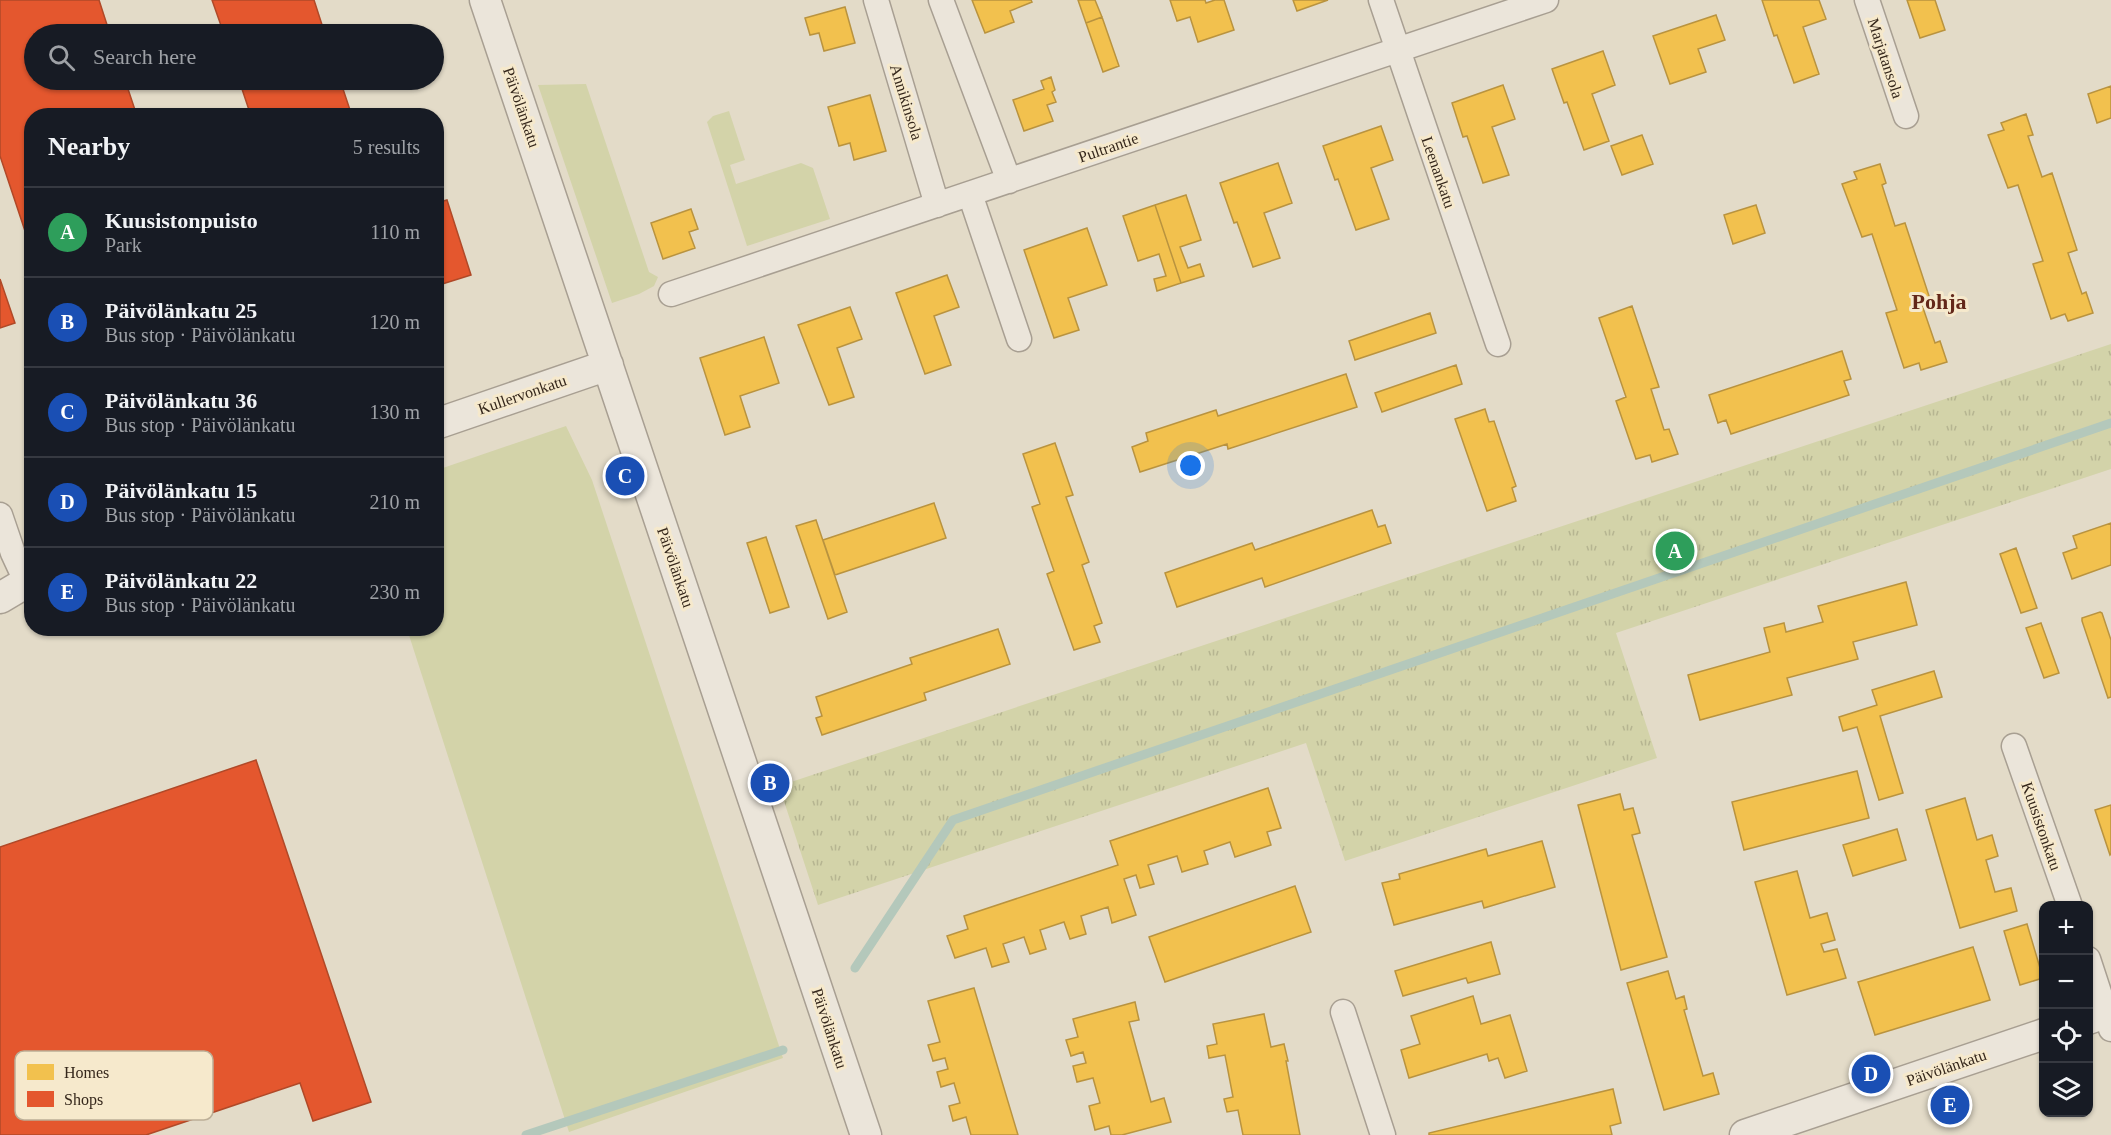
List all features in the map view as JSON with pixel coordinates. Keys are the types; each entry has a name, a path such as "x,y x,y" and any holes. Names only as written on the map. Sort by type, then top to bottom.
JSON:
{"street":[{"name":"Päivölänkatu","path":"485,0 866,1135"},
{"name":"Annikinsola","path":"876,0 937,205"},
{"path":"941,0 1009,181"},
{"name":"Leenankatu","path":"1381,0 1498,344"},
{"name":"Pultrantie","path":"671,294 1546,0"},
{"name":"Marjatansola","path":"1867,0 1905,116"},
{"path":"970,194 1019,339"},
{"name":"Kullervonkatu","path":"444,421 608,365"},
{"path":"0,515 13,554 24,572"},
{"path":"0,598 24,583"},
{"name":"Kuusistonkatu","path":"2014,746 2068,901"},
{"path":"2093,977 2104,1018"},
{"path":"1343,1012 1383,1135"},
{"name":"Päivölänkatu","path":"1758,1133 2039,1035"}],"green space":[{"path":"586,84 649,272 658,277 654,286 612,303 538,85"},
{"path":"729,111 745,160 730,165 736,184 801,163 813,168 830,219 747,246 707,122 713,116"},
{"path":"2111,344 2111,469 1616,633 1657,758 1345,861 1306,743 818,905 779,786"},
{"path":"566,426 592,480 783,1058 569,1132 409,636 444,636 444,468"}],"building: Homes":[{"path":"972,0 1031,0 1032,2 1010,11 1014,22 985,33"},
{"path":"1078,0 1095,0 1102,17 1086,23"},
{"path":"1170,0 1205,0 1206,3 1224,0 1234,30 1198,42 1190,17 1177,21"},
{"path":"1293,0 1328,0 1297,11"},
{"path":"1762,0 1819,0 1826,19 1803,27 1819,74 1794,83"},
{"path":"1907,0 1935,0 1945,30 1920,38"},
{"path":"845,7 855,43 824,51 819,33 810,35 805,18"},
{"path":"1716,15 1725,40 1698,49 1706,72 1670,84 1653,36"},
{"path":"1102,17 1119,66 1103,72 1086,23"},
{"path":"1603,51 1615,85 1592,94 1609,141 1584,150 1567,102 1564,103 1552,69"},
{"path":"1051,77 1055,90 1052,92 1056,102 1047,105 1053,121 1024,131 1013,100 1044,89 1041,81"},
{"path":"1503,85 1515,119 1492,127 1509,175 1483,183 1467,136 1463,137 1452,103"},
{"path":"2111,86 2111,118 2097,123 2088,94"},
{"path":"870,95 886,151 854,160 850,143 839,146 828,107"},
{"path":"2026,114 2033,135 2028,136 2042,177 2052,173 2077,250 2068,253 2082,294 2086,292 2093,313 2068,321 2065,314 2051,319 2033,264 2043,261 2018,185 2008,188 1988,135 2004,130 2001,123"},
{"path":"1381,126 1393,160 1371,168 1389,219 1356,230 1338,179 1335,180 1323,146"},
{"path":"1642,135 1653,164 1622,175 1611,146"},
{"path":"1278,163 1292,203 1264,213 1280,258 1253,267 1220,183"},
{"path":"1880,164 1886,183 1882,185 1895,226 1905,223 1930,299 1921,302 1935,343 1940,341 1947,362 1921,370 1919,363 1904,368 1886,313 1897,310 1872,234 1862,237 1842,184 1857,179 1854,172"},
{"path":"1186,195 1201,240 1180,247 1188,268 1200,264 1204,276 1181,283 1155,205"},
{"path":"1155,205 1181,283 1157,291 1154,279 1166,276 1159,254 1138,261 1123,216"},
{"path":"1756,205 1765,233 1733,244 1724,215"},
{"path":"691,209 698,229 689,232 695,248 663,259 651,223"},
{"path":"1087,228 1107,285 1068,298 1079,330 1054,338 1024,250"},
{"path":"947,275 959,307 934,316 951,365 925,374 896,293"},
{"path":"1632,306 1659,387 1651,389 1664,430 1669,429 1678,454 1652,462 1650,455 1636,459 1616,401 1626,397 1599,318"},
{"path":"850,307 862,339 837,348 854,397 829,405 798,325"},
{"path":"1430,313 1436,333 1355,360 1349,341"},
{"path":"764,337 779,383 740,396 750,427 725,435 700,358"},
{"path":"1842,351 1851,379 1844,381 1849,395 1731,434 1726,420 1718,423 1709,395"},
{"path":"1456,365 1462,384 1382,412 1375,393"},
{"path":"1346,374 1357,407 1228,449 1227,444 1140,472 1132,447 1148,441 1146,433 1216,410 1218,416"},
{"path":"1485,409 1489,422 1494,421 1516,486 1512,488 1516,501 1487,511 1455,419"},
{"path":"1055,443 1073,495 1066,497 1089,562 1082,565 1102,623 1094,626 1100,642 1074,650 1047,574 1054,571 1032,507 1040,504 1023,454"},
{"path":"934,503 946,538 835,575 823,540"},
{"path":"1372,510 1378,527 1385,525 1391,543 1265,587 1262,578 1177,607 1165,573 1252,543 1255,550"},
{"path":"816,520 847,612 828,619 796,526"},
{"path":"2111,523 2111,565 2072,579 2063,553 2077,548 2073,536"},
{"path":"766,537 789,607 770,613 747,543"},
{"path":"2016,548 2037,608 2021,613 2000,554"},
{"path":"1906,582 1917,625 1853,642 1858,659 1787,678 1792,695 1700,720 1688,675 1770,652 1764,628 1784,623 1786,632 1823,622 1818,606"},
{"path":"2100,612 2111,640 2111,697 2108,698 2082,621 2082,618"},
{"path":"2041,623 2059,673 2044,678 2026,628"},
{"path":"998,629 1010,664 924,693 926,700 822,735 816,718 822,716 816,697 912,664 910,658"},
{"path":"1934,671 1942,697 1880,716 1903,793 1879,800 1857,727 1843,731 1839,717 1877,705 1872,690"},
{"path":"1857,771 1869,818 1744,850 1732,802"},
{"path":"1268,788 1281,828 1267,832 1271,845 1235,857 1230,842 1204,851 1208,864 1182,872 1177,856 1148,865 1154,884 1140,888 1136,875 1124,879 1136,915 1112,923 1108,907 1081,916 1086,934 1070,939 1064,922 1040,930 1046,949 1030,954 1024,937 1003,944 1009,962 992,967 986,948 955,958 947,936 968,929 964,916 1118,865 1110,841"},
{"path":"1620,794 1624,810 1633,808 1640,833 1632,835 1667,957 1621,970 1578,805"},
{"path":"1965,798 1977,840 1992,835 1998,856 1986,860 1995,892 2011,888 2017,911 1960,928 1926,810"},
{"path":"2111,805 2111,854 2110,855 2095,810"},
{"path":"1897,829 1906,860 1853,876 1843,845"},
{"path":"1542,841 1555,887 1484,908 1482,901 1394,925 1382,883 1400,879 1399,874 1486,849 1488,856"},
{"path":"1797,871 1810,918 1827,913 1835,940 1821,944 1824,952 1837,949 1846,978 1787,995 1755,882"},
{"path":"1295,886 1311,932 1165,982 1149,937"},
{"path":"2027,924 2039,964 2039,979 2020,985 2004,931"},
{"path":"1491,942 1500,974 1468,983 1466,978 1403,996 1395,971"},
{"path":"1973,947 1990,1000 1875,1035 1858,982"},
{"path":"1668,971 1676,999 1684,996 1687,1009 1684,1010 1703,1076 1713,1073 1719,1094 1664,1110 1627,983"},
{"path":"974,988 1018,1135 971,1135 966,1117 953,1121 949,1106 960,1103 954,1083 941,1087 937,1072 948,1069 945,1058 933,1061 928,1045 940,1042 928,1001"},
{"path":"1473,996 1481,1024 1510,1015 1527,1071 1505,1078 1498,1058 1489,1061 1487,1054 1409,1078 1401,1050 1420,1044 1411,1016"},
{"path":"1135,1002 1139,1020 1129,1022 1151,1102 1164,1098 1171,1122 1122,1135 1111,1135 1109,1126 1095,1130 1089,1106 1100,1103 1093,1078 1077,1082 1073,1066 1086,1063 1083,1052 1071,1056 1066,1040 1078,1037 1073,1019"},
{"path":"1264,1014 1271,1047 1284,1044 1300,1135 1243,1135 1238,1110 1227,1112 1224,1099 1233,1097 1225,1055 1209,1058 1207,1046 1217,1044 1213,1024"},
{"path":"1613,1089 1621,1123 1610,1126 1612,1135 1429,1135 1429,1133"}],"building: Shops":[{"path":"0,0 99,0 107,24 24,24 24,90 128,90 134,108 24,108 24,228 0,156"},
{"path":"212,0 314,0 322,24 220,24"},
{"path":"242,90 343,90 349,108 248,108"},
{"path":"447,200 471,275 444,283 444,201"},
{"path":"0,279 15,323 0,328"},
{"path":"256,760 371,1102 313,1121 300,1083 213,1112 213,1051 15,1051 15,1120 190,1120 146,1135 0,1135 0,847"}],"waterway":[{"path":"855,968 953,820 2111,423"},
{"path":"526,1135 783,1050"}],"place":[{"name":"Päivölänkatu 36","path":"625,476"},
{"name":"Kuusistonpuisto","path":"1675,551"},
{"name":"Päivölänkatu 25","path":"770,783"},
{"name":"Päivölänkatu 15","path":"1871,1074"},
{"name":"Päivölänkatu 22","path":"1950,1105"}],"district":[{"name":"Pohja","path":"1939,301"}]}
